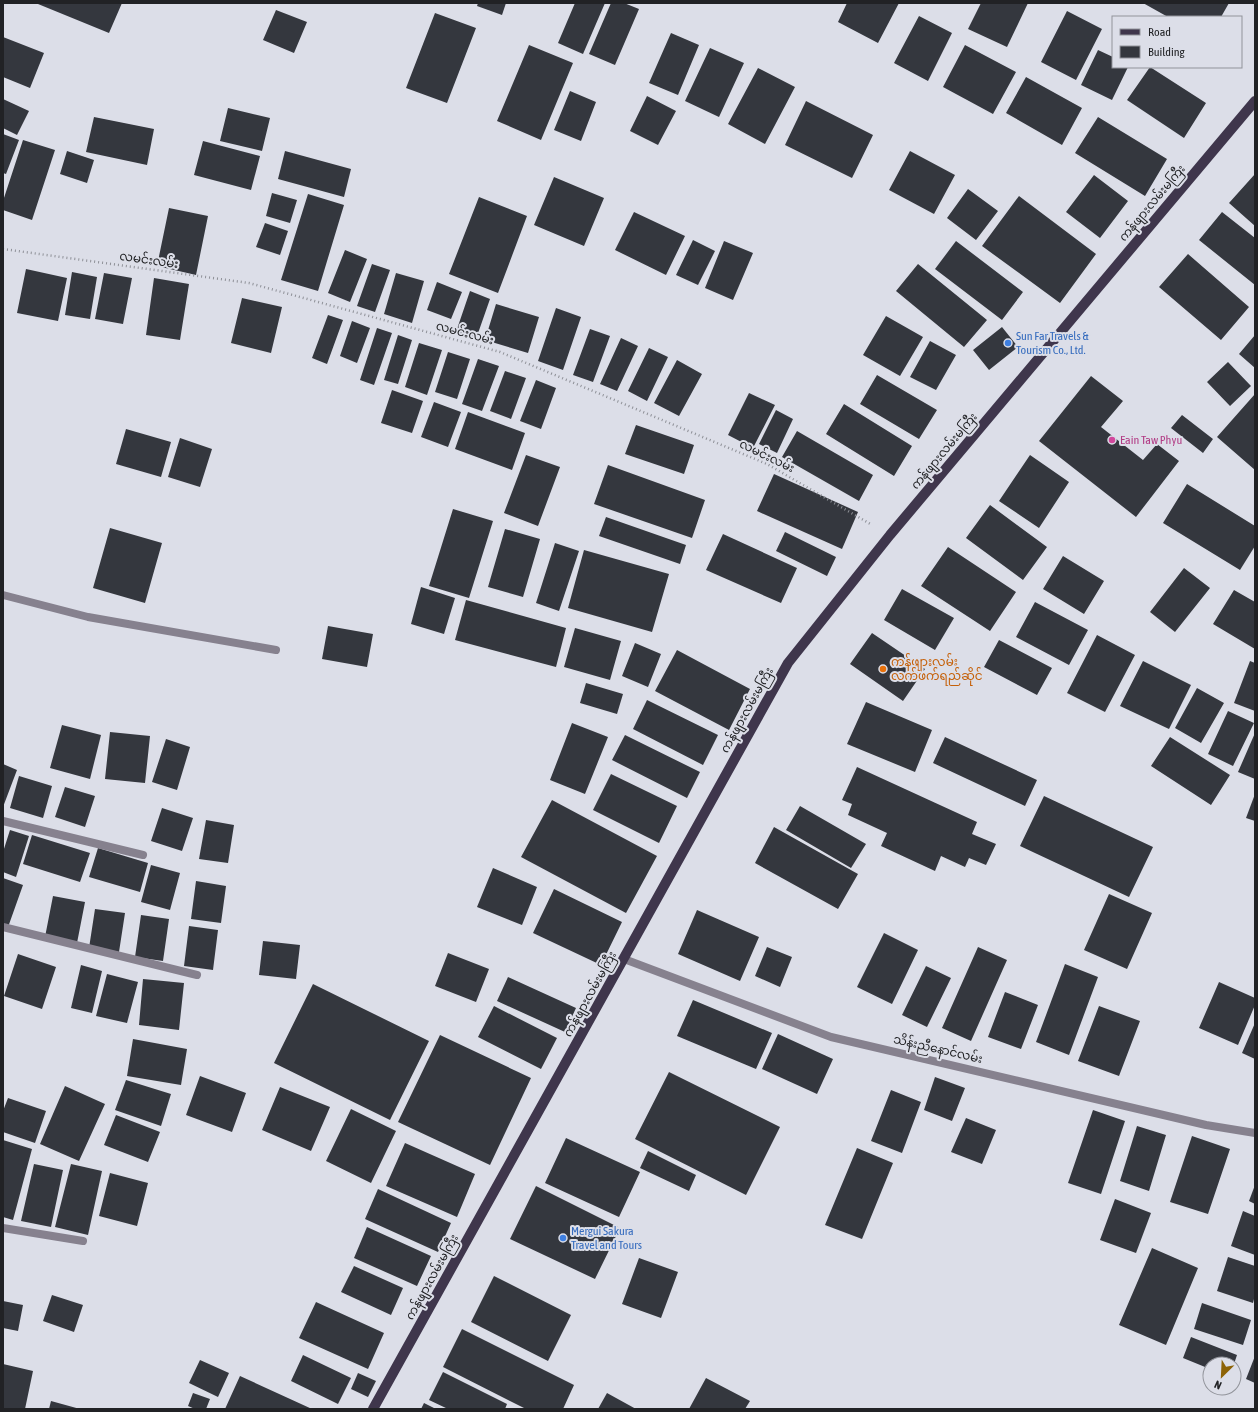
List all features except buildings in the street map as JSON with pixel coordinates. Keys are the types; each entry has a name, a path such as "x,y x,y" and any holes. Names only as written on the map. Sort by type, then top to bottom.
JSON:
{"main road":[{"name":"ကန်ဖျားလမ်းမကြီး","path":"373,1409 788,663 890,535 1255,101"}],"street":[{"path":"3,595 88,617 276,650"},
{"path":"3,821 143,854"},
{"path":"3,927 197,975"},
{"name":"သိန်းညီနောင်လမ်း","path":"624,959 831,1037 1206,1125 1255,1134"},
{"path":"3,1228 83,1241"}],"path":[{"name":"လမင်းလမ်း","path":"3,249 249,283 500,352 767,464 890,535"}],"place":[{"name":"Sun Far Travels & Tourism Co., Ltd.","path":"1008,343"},
{"name":"Eain Taw Phyu","path":"1112,440"},
{"name":"ကန်ဖျားလမ်း လက်ဖက်ရည်ဆိုင်","path":"883,669"},
{"name":"Mergui Sakura Travel and Tours","path":"563,1238"}]}
